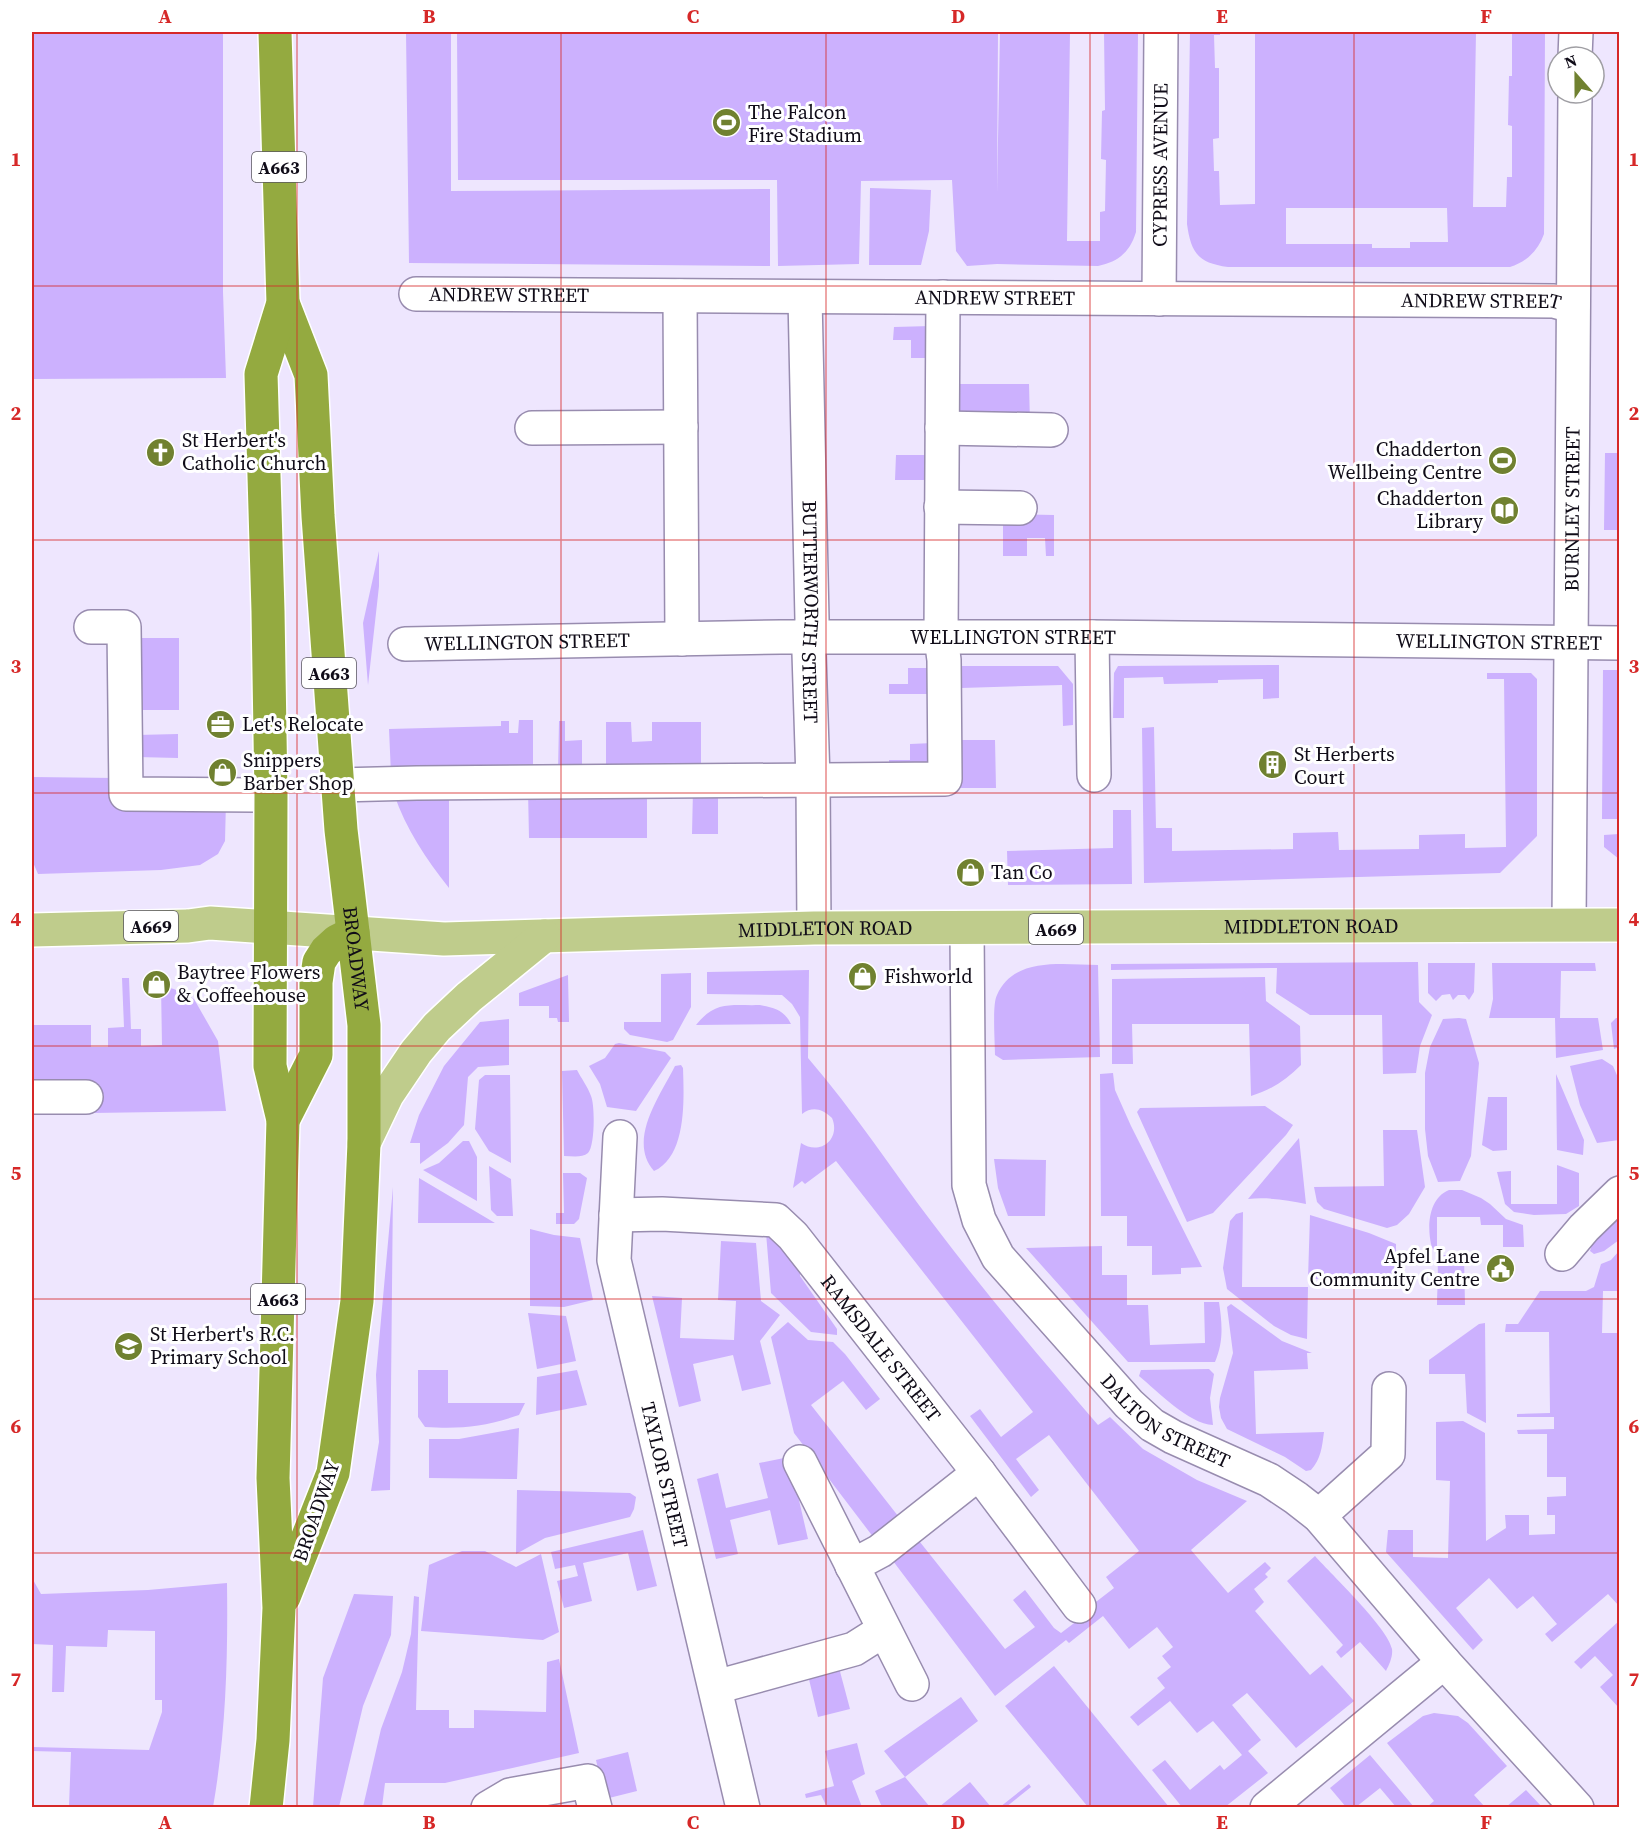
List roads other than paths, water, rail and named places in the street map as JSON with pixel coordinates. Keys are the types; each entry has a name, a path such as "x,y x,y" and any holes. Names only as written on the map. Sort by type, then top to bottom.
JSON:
{"highway":[{"name":"BROADWAY","path":"275,32 284,303 311,375 318,516 342,845 364,1025 364,1143 357,1301 333,1473 279,1608"},
{"name":"BROADWAY","path":"266,1808 273,1740 279,1608 273,1478 283,1120 270,1066 271,795 261,374 284,303"},
{"path":"283,1120 316,1055 316,981 319,962 326,951 337,941 353,933"}],"main road":[{"name":"MIDDLETON ROAD","path":"32,930 188,926 210,923 444,939 813,928 1620,925"},
{"path":"364,1143 387,1095 416,1052 437,1027 469,997 544,936"}],"street":[{"name":"CYPRESS AVENUE","path":"1159,299 1161,32"},
{"name":"BURNLEY STREET","path":"1569,925 1575,105"},
{"name":"ANDREW STREET","path":"416,294 1554,301 1573,306"},
{"path":"680,296 682,639"},
{"name":"BUTTERWORTH STREET","path":"805,297 812,637 809,653 813,780 813,928"},
{"path":"338,785 945,779 944,660 941,637 942,297"},
{"path":"532,428 681,427"},
{"path":"942,428 1051,430"},
{"path":"942,507 1020,508"},
{"path":"91,627 124,627 126,794 271,795"},
{"name":"WELLINGTON STREET","path":"405,644 812,637 1620,643"},
{"path":"1092,638 1094,775"},
{"name":"DALTON STREET","path":"967,928 969,1185 979,1220 998,1257 1129,1404 1152,1425 1173,1437 1269,1480 1319,1516 1444,1662 1576,1808"},
{"path":"32,1097 87,1096"},
{"name":"TAYLOR STREET","path":"620,1137 614,1260 618,1282 743,1808"},
{"path":"1562,1254 1584,1228 1620,1193"},
{"name":"RAMSDALE STREET","path":"616,1215 662,1214 776,1220 794,1236 979,1473 1079,1606"},
{"path":"1319,1516 1388,1454 1389,1389"},
{"path":"800,1462 912,1684"},
{"path":"852,1566 880,1551 979,1473"},
{"path":"716,1687 854,1649 884,1630"},
{"path":"1267,1808 1444,1662"},
{"path":"488,1808 510,1796 592,1794"}],"place":[{"name":"The Falcon Fire Stadium","path":"727,123"},
{"name":"St Herbert's Catholic Church","path":"161,452"},
{"name":"Chadderton Wellbeing Centre","path":"1503,461"},
{"name":"Chadderton Library","path":"1504,510"},
{"name":"Let's Relocate","path":"221,724"},
{"name":"St Herberts Court","path":"1273,765"},
{"name":"Snippers Barber Shop","path":"222,772"},
{"name":"Tan Co","path":"970,872"},
{"name":"Fishworld","path":"863,976"},
{"name":"Baytree Flowers & Coffeehouse","path":"156,984"},
{"name":"Apfel Lane Community Centre","path":"1501,1268"},
{"name":"St Herbert's R.C. Primary School","path":"129,1346"}]}
